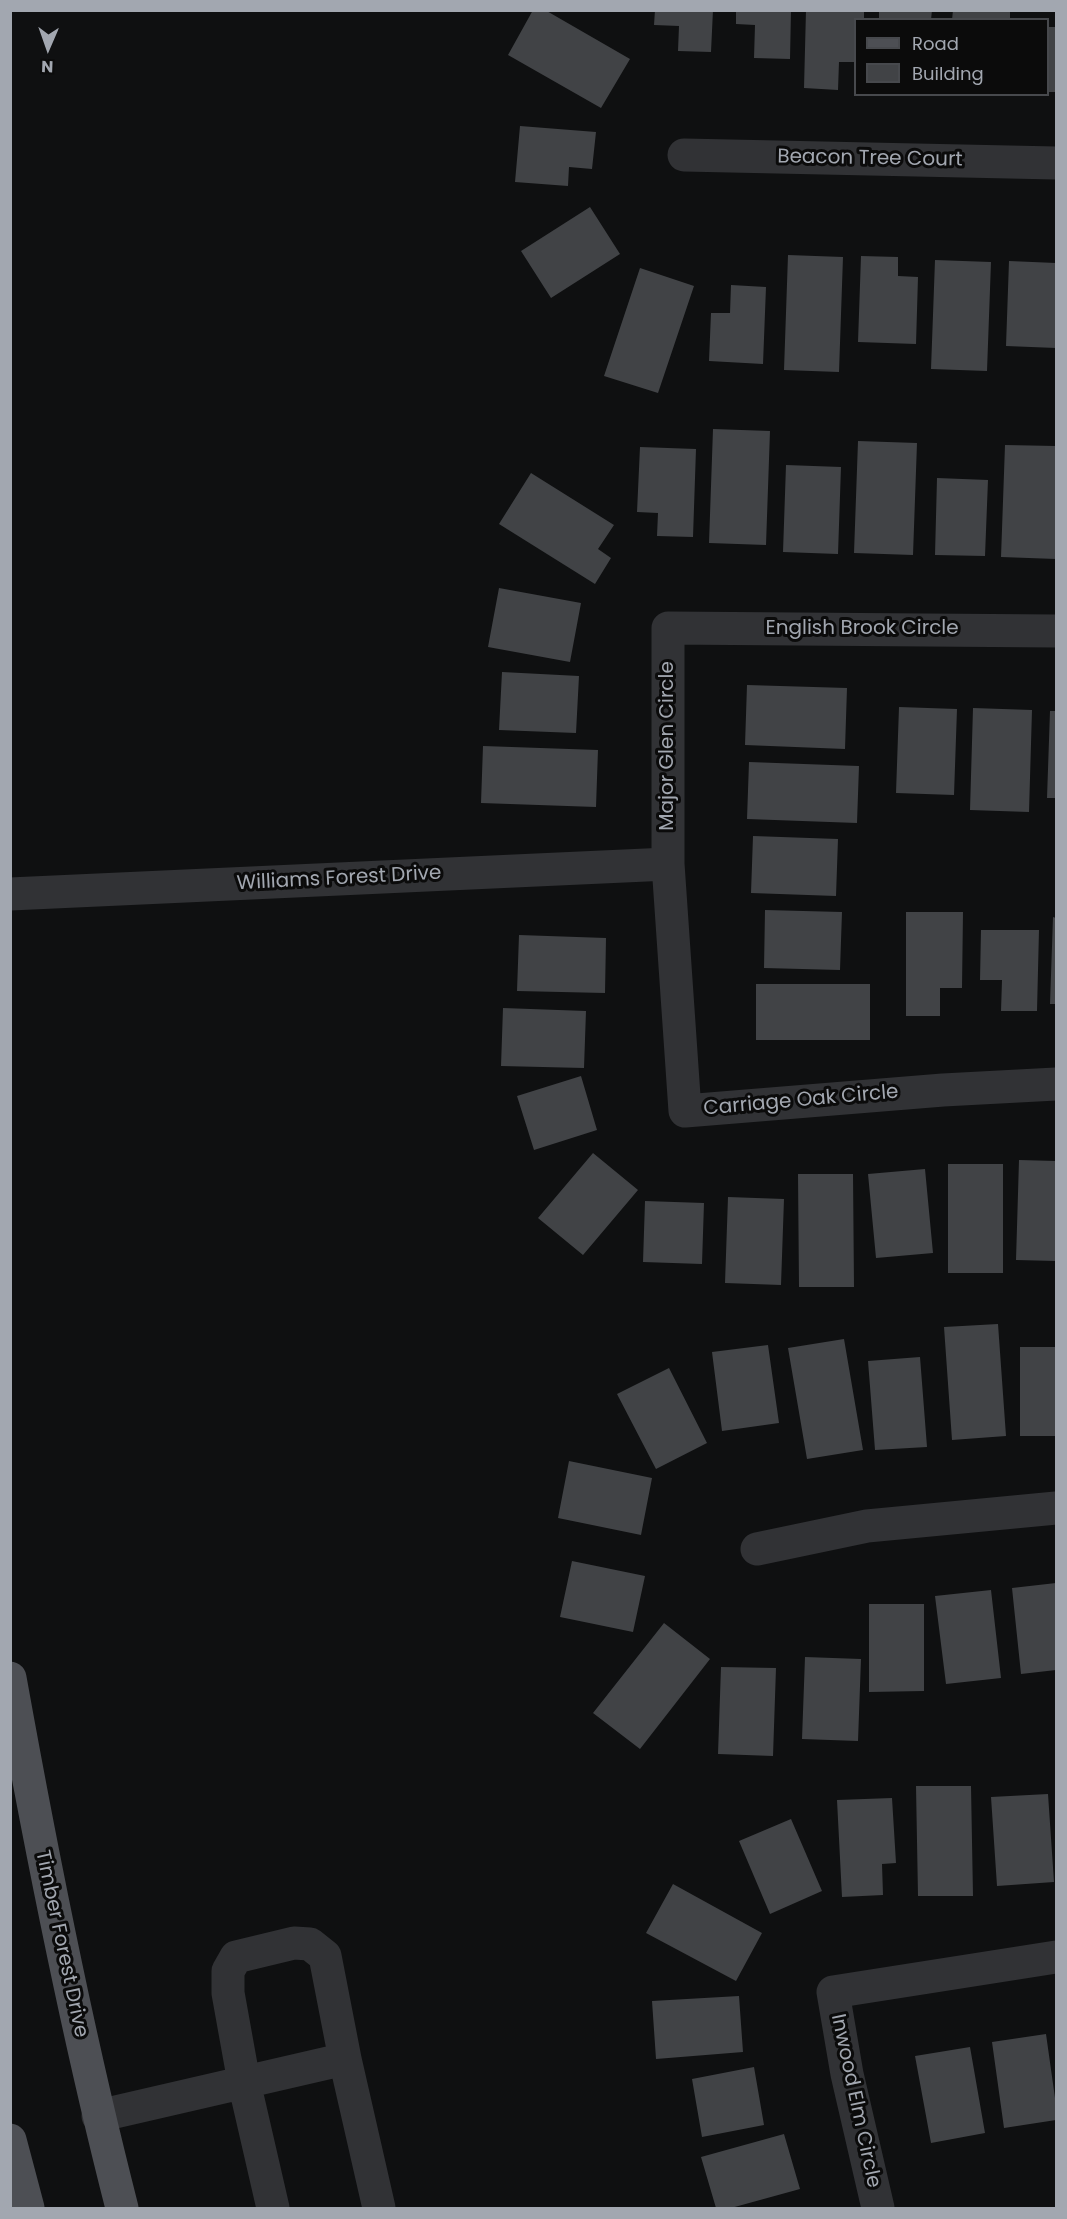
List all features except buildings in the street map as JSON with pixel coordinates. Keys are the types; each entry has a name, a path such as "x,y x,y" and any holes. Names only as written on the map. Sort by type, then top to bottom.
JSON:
{"main road":[{"name":"Timber Forest Drive","path":"10,1678 45,1870 98,2116 122,2208"},
{"path":"10,2140 28,2208"}],"street":[{"name":"Beacon Tree Court","path":"684,155 1056,163"},
{"name":"English Brook Circle","path":"668,628 1056,631"},
{"name":"Major Glen Circle","path":"668,628 668,864"},
{"name":"Williams Forest Drive","path":"10,894 668,864"},
{"name":"Carriage Oak Circle","path":"668,864 685,1111 943,1090 1056,1084"},
{"path":"757,1549 867,1526 1056,1508"},
{"path":"273,2208 244,2082 228,1993 228,1971 236,1957 294,1943 310,1944 325,1956 345,2059 379,2208"},
{"name":"Inwood Elm Circle","path":"878,2208 847,2074 833,1992 1056,1957"},
{"path":"98,2116 345,2059"}]}
